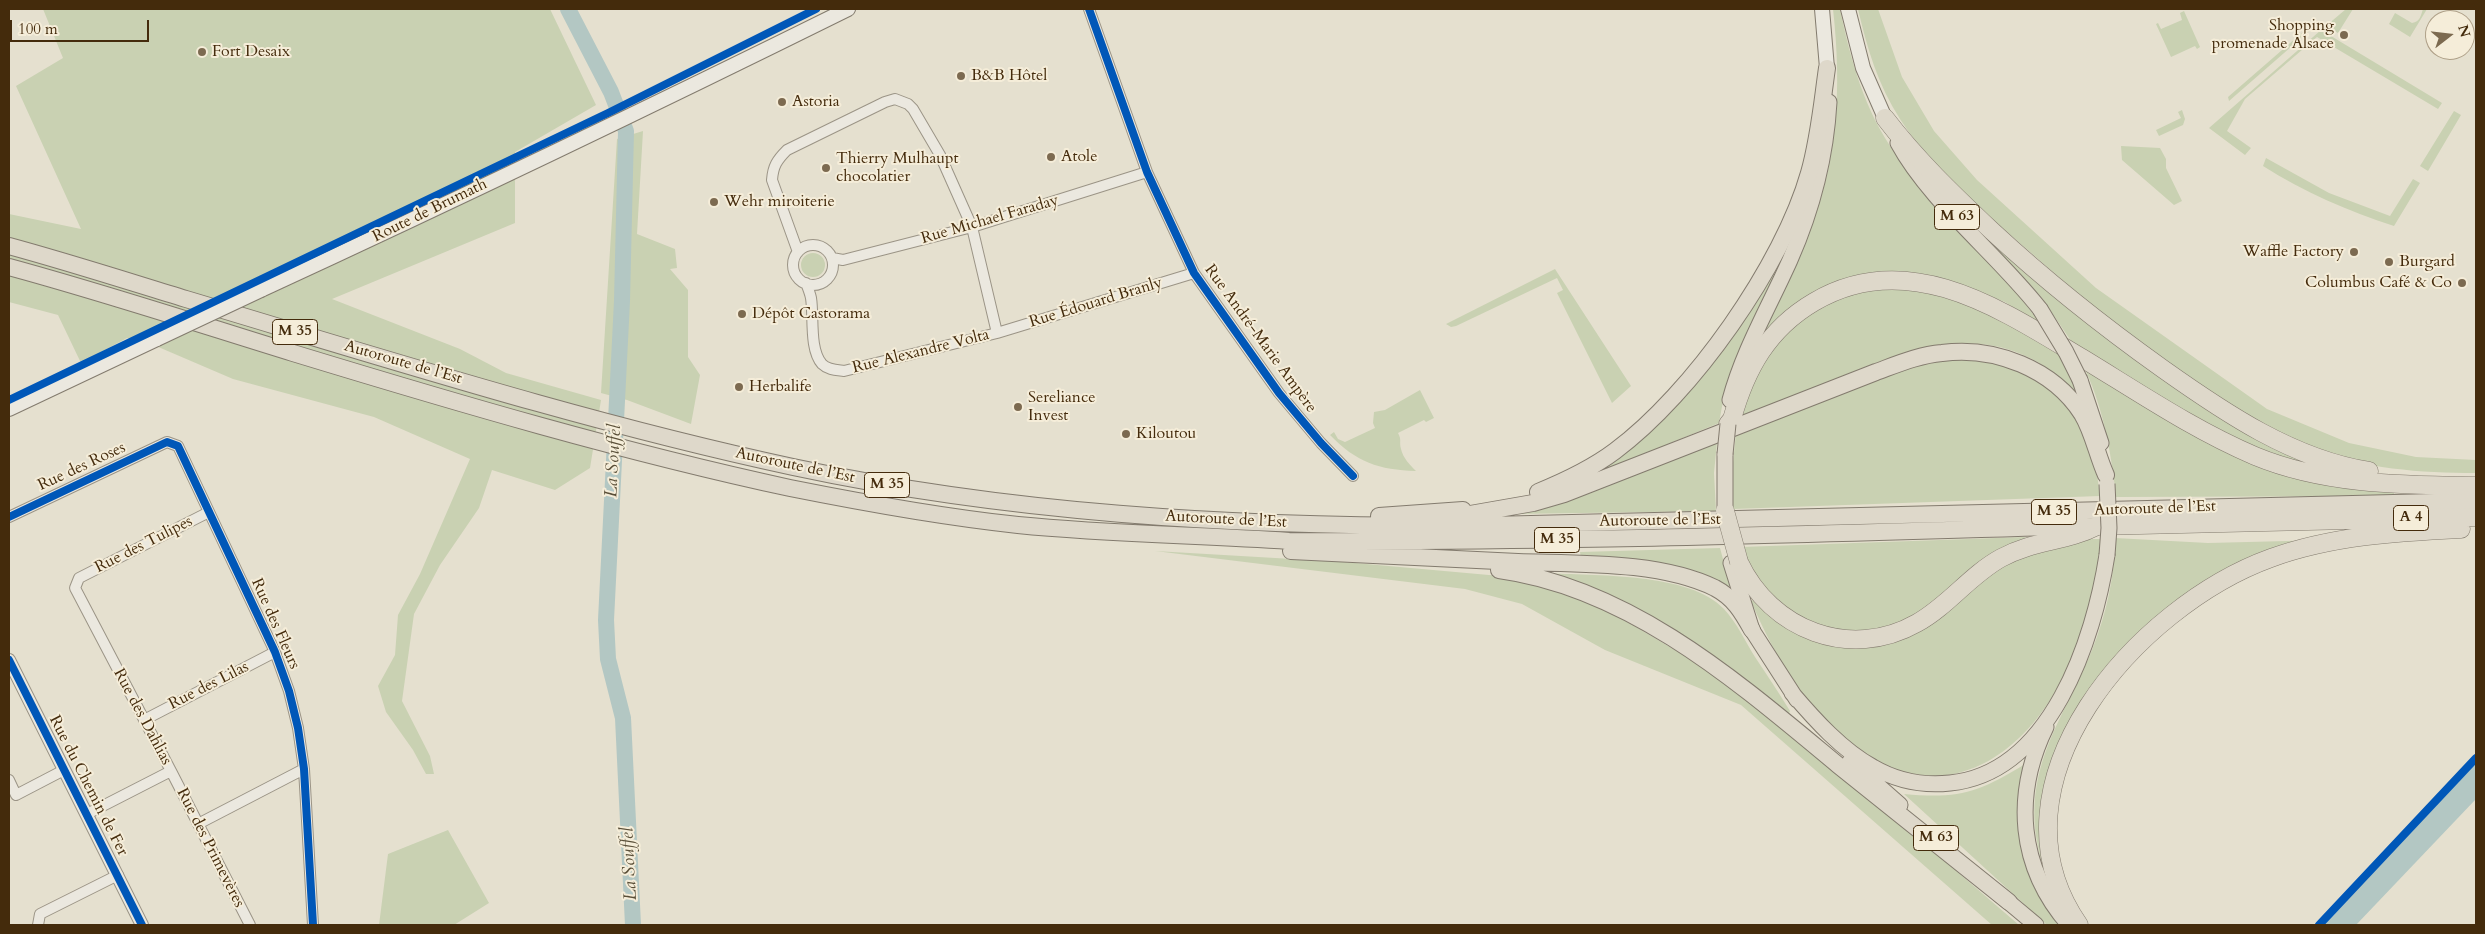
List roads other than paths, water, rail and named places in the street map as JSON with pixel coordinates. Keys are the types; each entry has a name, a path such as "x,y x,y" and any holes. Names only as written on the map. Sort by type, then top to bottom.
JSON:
{"highway":[{"path":"1379,516 1453,511 1536,493 1565,481 1600,461 1622,446 1658,414 1710,354 1764,274 1781,245 1809,173 1822,115 1827,68"},
{"path":"1885,118 1920,162 2049,281 2146,356 2235,417 2283,443 2332,464 2392,475 2476,480"},
{"name":"Autoroute de l’Est","path":"9,246 648,433 792,467 946,494 1038,507 1229,520 1379,526 1518,525 2476,501"},
{"name":"Autoroute de l’Est","path":"9,267 68,283 404,386 646,453 789,488 926,512 1017,525 1279,540 1510,541 2476,517"},
{"path":"1728,424 1732,419 1735,398 1749,369 1759,353 1788,320 1804,308 1836,291 1888,281 1911,281 1950,289 1999,309 2168,411 2257,457 2323,476 2363,482 2476,486"},
{"path":"1229,520 1299,515 1422,518 1454,516 1533,503 1601,481 1876,372 1906,361 1943,352 1980,352 1999,356 2034,370 2049,380 2069,398 2084,417 2107,479"},
{"path":"1725,510 1735,563 1751,584 1778,613 1815,633 1859,639 1890,634 1918,623 1982,571 2017,550 2054,539 2078,536 2097,526"},
{"path":"1017,525 1273,550 1592,565 1671,574 1705,584 1725,594 1738,606 1752,630"},
{"path":"2080,925 2065,902 2053,870 2048,840 2050,803 2058,772 2082,716 2113,670 2133,648 2186,603 2222,581 2271,558 2306,548 2385,534 2476,528"},
{"path":"1407,557 1541,577 1592,596 1656,628 1752,694 2009,902"}],"main road":[{"name":"Route de Brumath","path":"9,409 261,290 372,240 848,9"},
{"path":"1735,398 1741,364 1806,222 1820,176 1830,94 1822,9"},
{"name":"M 63","path":"1848,9 1863,68 1885,118 1913,167 2013,276 2040,309 2066,352 2080,380 2098,431 2107,479 2109,519 2107,555 2099,600 2089,635 2075,669 2043,733 2031,768 2025,821 2032,864 2040,885 2052,905 2069,925"},
{"path":"1725,510 1725,454 1728,424"},
{"name":"M 63","path":"1735,563 1752,630 1815,726 1838,750 2036,925"},
{"path":"1792,693 1843,744 1872,767 1904,781 1922,784 1958,782 1973,778 2001,765 2038,732 2057,703"}],"street":[{"name":"Rue André-Marie Ampère","path":"1089,9 1147,172 1194,274 1279,393 1321,443 1353,476"},
{"name":"Rue Alexandre Volta","path":"794,236 772,180 773,168 778,159 787,150 895,99 904,101 913,109 940,155 972,227 997,333 844,371 831,369 823,364 818,355 812,328 811,298 806,283"},
{"name":"Rue Michael Faraday","path":"832,263 972,227 1147,172"},
{"path":"794,236 810,245 820,246 832,263 828,278 819,283 806,283 801,280 794,270 794,259 798,252 810,245"},
{"path":"794,236 798,252"},
{"name":"Rue Édouard Branly","path":"997,333 1194,274"},
{"path":"811,298 819,283"},
{"name":"Rue des Fleurs","path":"168,442 178,446 275,652 289,691 298,728 304,769 313,925"},
{"name":"Rue des Roses","path":"9,517 168,442"},
{"name":"Rue des Tulipes","path":"79,578 209,512"},
{"name":"Rue des Dahlias","path":"79,578 75,588 170,772 87,814"},
{"name":"Rue des Lilas","path":"144,720 275,652"},
{"name":"Rue du Chemin de Fer","path":"9,660 142,925"},
{"path":"198,824 304,769"},
{"path":"9,780 16,795 64,770"},
{"name":"Rue des Primevères","path":"170,772 250,925"},
{"path":"38,925 40,914 118,875"}],"waterway":[{"name":"La Souffel","path":"568,9 611,92 626,131 622,301 606,620 608,659 623,718 633,925"}],"place":[{"name":"Shopping promenade Alsace","path":"2344,35"},
{"name":"Fort Desaix","path":"202,52"},
{"name":"B&B Hôtel","path":"961,76"},
{"name":"Astoria","path":"782,102"},
{"name":"Atole","path":"1051,157"},
{"name":"Thierry Mulhaupt chocolatier","path":"826,168"},
{"name":"Wehr miroiterie","path":"714,202"},
{"name":"Waffle Factory","path":"2354,252"},
{"name":"Burgard","path":"2389,262"},
{"name":"Columbus Café & Co","path":"2462,283"},
{"name":"Dépôt Castorama","path":"742,314"},
{"name":"Herbalife","path":"739,387"},
{"name":"Sereliance Invest","path":"1018,407"},
{"name":"Kiloutou","path":"1126,434"}]}
